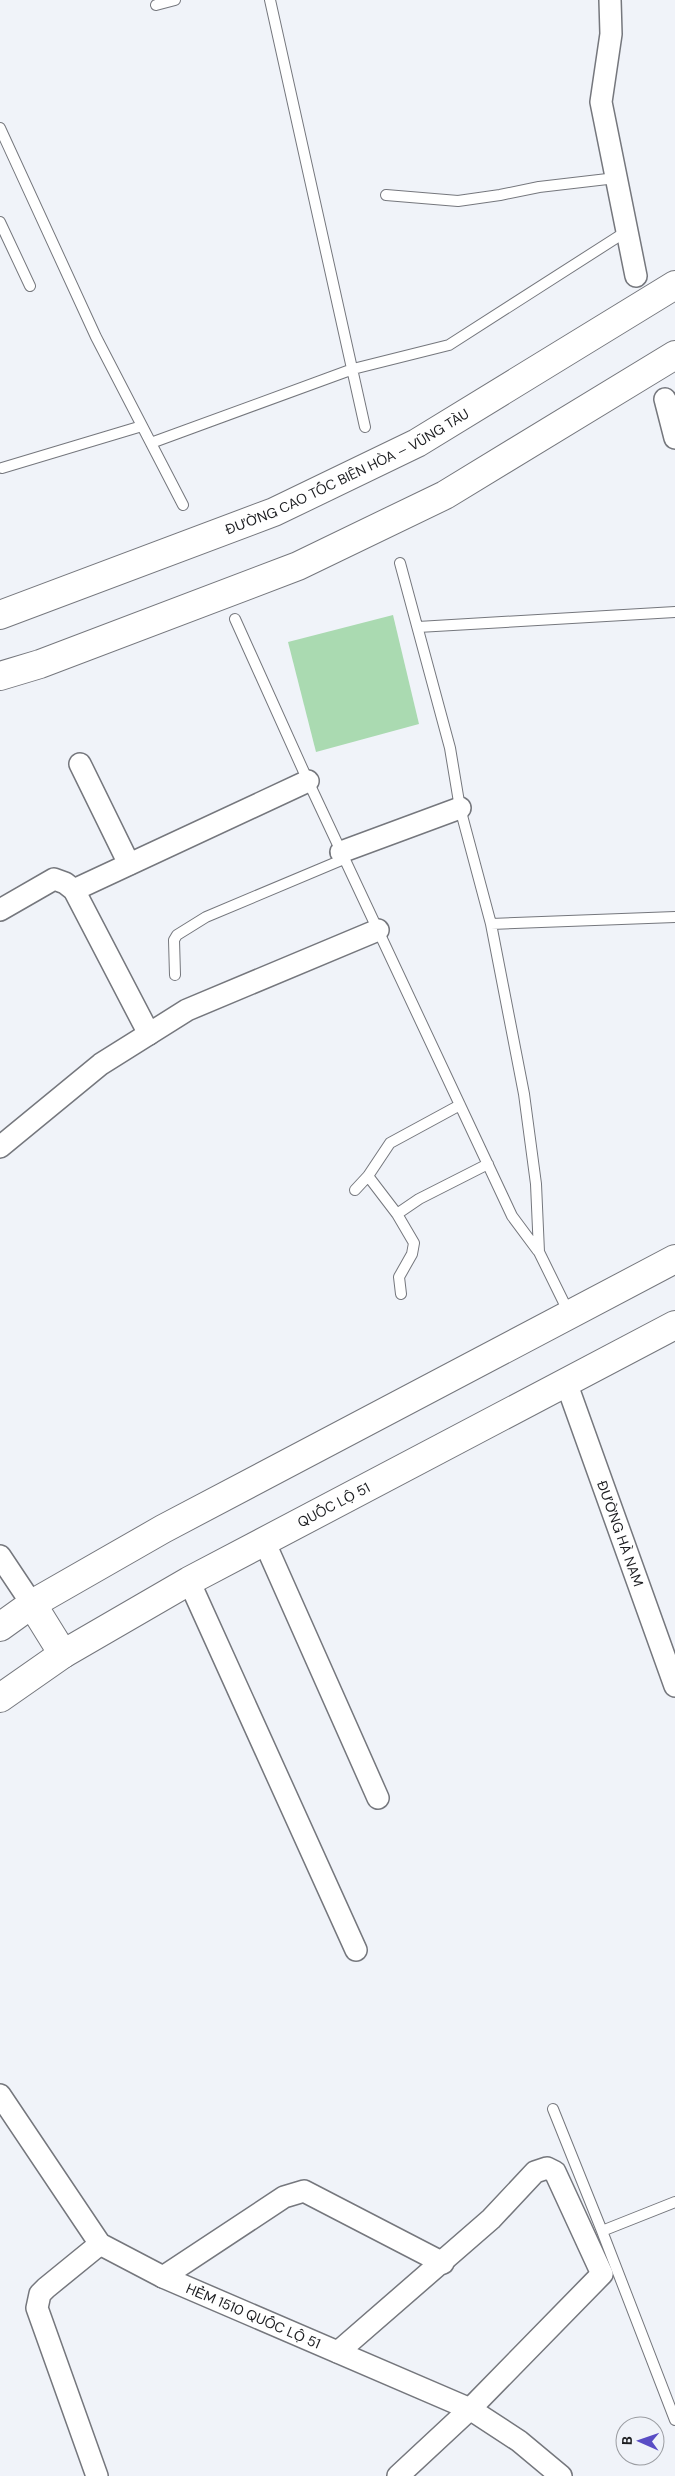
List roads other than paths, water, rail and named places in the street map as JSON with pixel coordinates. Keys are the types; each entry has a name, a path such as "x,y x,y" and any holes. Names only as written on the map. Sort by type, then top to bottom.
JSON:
{"highway":[{"name":"ĐƯỜNG CAO TỐC BIÊN HÒA – VŨNG TÀU","path":"0,616 274,512 417,443 675,285"},
{"path":"0,676 58,657 298,566 445,496 675,355"},
{"path":"0,1627 32,1604 163,1529 675,1259"},
{"name":"QUỐC LỘ 51","path":"0,1698 63,1654 189,1581 675,1325"},
{"path":"32,1604 63,1654"}],"street":[{"path":"610,0 611,34 601,102 636,276"},
{"path":"665,399 675,438"},
{"path":"80,764 129,864"},
{"path":"74,890 308,781"},
{"path":"343,856 460,808"},
{"path":"0,910 54,879 65,883 74,890 149,1034"},
{"path":"0,1147 101,1064 187,1010 378,930"},
{"name":"ĐƯỜNG HÀ NAM","path":"566,1382 675,1686"},
{"path":"264,1542 378,1798"},
{"path":"0,1556 32,1604"},
{"path":"189,1581 356,1950"},
{"name":"HẺM 1510 QUỐC LỘ 51","path":"0,2095 100,2244 163,2277 470,2409 518,2441 560,2476"},
{"path":"338,2352 443,2263 491,2219 536,2172 547,2168 556,2172 602,2274 470,2409 398,2476"},
{"path":"163,2277 284,2196 304,2191 443,2263"},
{"path":"97,2476 37,2308 40,2294 100,2244"}],"lane":[{"path":"156,5 175,0"},
{"path":"270,0 353,369 354,384 365,426"},
{"path":"0,128 96,337 183,505"},
{"path":"386,195 458,201 500,196 539,187 616,178"},
{"path":"0,222 30,286"},
{"path":"151,443 353,369 449,345 627,231"},
{"path":"2,468 142,426"},
{"path":"400,563 450,748 460,808 491,924 524,1094 536,1184 539,1252"},
{"path":"418,628 675,612"},
{"path":"235,619 308,781 512,1216 539,1252 570,1314"},
{"path":"175,974 174,940 177,935 206,917 343,856"},
{"path":"491,924 675,917"},
{"path":"355,1190 368,1176 390,1142 460,1105"},
{"path":"397,1214 419,1198 488,1164"},
{"path":"368,1176 397,1214 414,1243 412,1254 400,1278 401,1294"},
{"path":"552,2108 675,2420"},
{"path":"602,2231 675,2202"}]}
